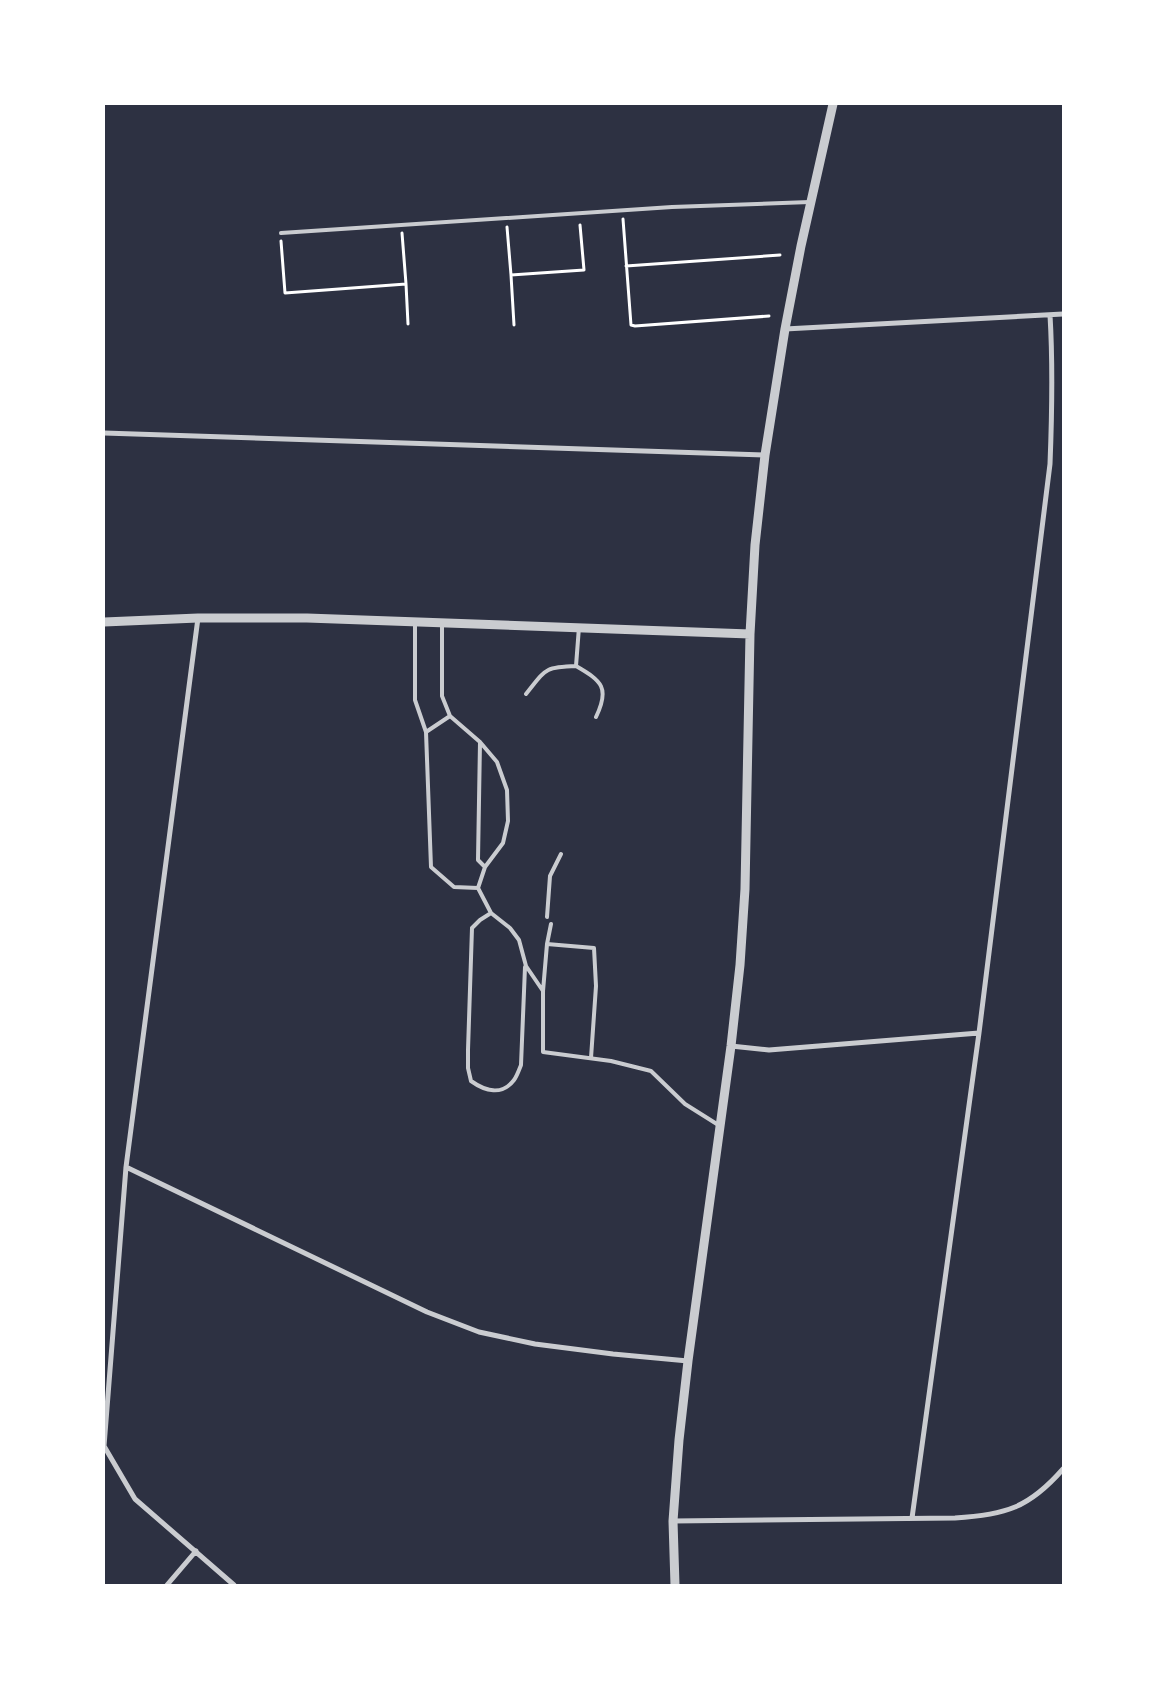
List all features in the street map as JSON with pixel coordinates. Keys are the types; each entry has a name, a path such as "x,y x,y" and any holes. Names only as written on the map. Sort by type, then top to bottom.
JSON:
{"street":[{"path":"675,1585 673,1521 679,1440 740,964 745,889 750,634 755,545 765,456 785,329 833,104"},
{"path":"785,329 1063,314"},
{"path":"912,1518 979,1032 1050,464 1052,361 1050,315"},
{"path":"104,433 765,456"},
{"path":"104,622 198,618 307,618 750,634"},
{"path":"198,618 126,1167 104,1446 135,1499 234,1585"},
{"path":"731,1046 769,1050 979,1032"},
{"path":"126,1167 427,1312 479,1332 535,1344 688,1361"},
{"path":"673,1521 955,1518 985,1516 1014,1508 1039,1494 1063,1469"},
{"path":"167,1585 196,1551"}],"lane":[{"path":"280,233 622,211 812,202"},
{"path":"415,621 415,700 426,732 431,867 454,887 478,888"},
{"path":"442,622 442,696 450,716 480,742 497,762 507,790 508,821 503,843 485,867 478,888 490,913 510,928 519,940 526,966 521,1065 515,1079 507,1086 498,1090 488,1090 471,1081 468,1068 472,928 490,913"},
{"path":"576,666 579,627"},
{"path":"526,694 545,671 556,667 576,666 595,677 603,690 602,704 596,717"},
{"path":"426,732 450,716"},
{"path":"480,742 478,860 485,867"},
{"path":"547,917 550,876 561,854"},
{"path":"551,924 547,944 543,991 543,1052 611,1060 651,1071 685,1104 720,1126"},
{"path":"547,944 594,948 596,986 591,1058"},
{"path":"526,966 543,991"}],"path":[{"path":"622,211 631,325 769,316"},
{"path":"507,219 514,325"},
{"path":"401,225 408,324"},
{"path":"511,276 584,270 580,225"},
{"path":"280,233 285,293 406,284"},
{"path":"626,266 780,255"}]}
